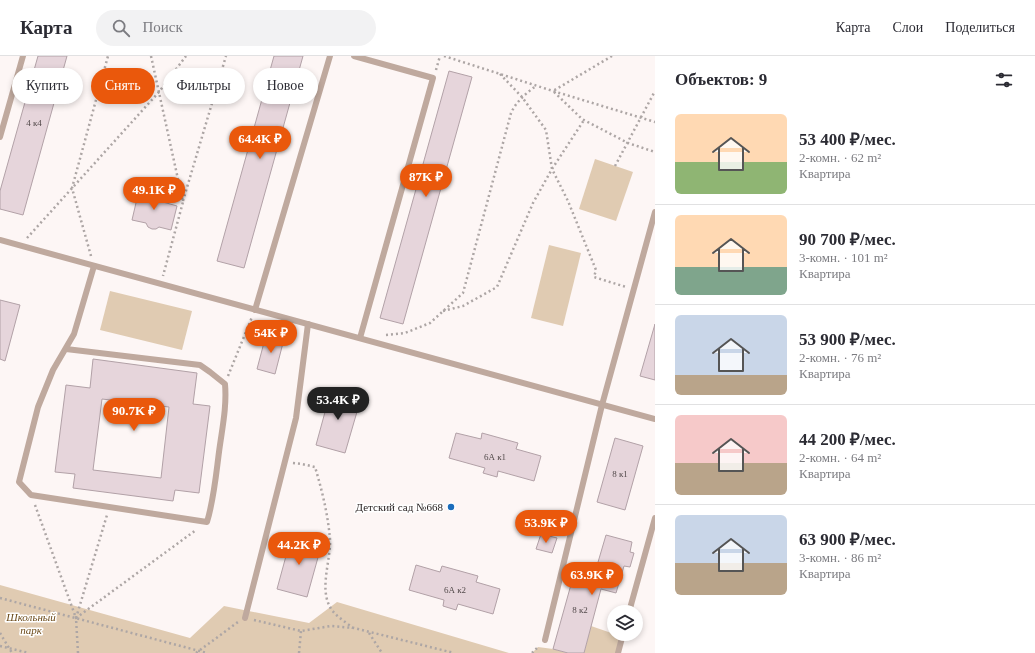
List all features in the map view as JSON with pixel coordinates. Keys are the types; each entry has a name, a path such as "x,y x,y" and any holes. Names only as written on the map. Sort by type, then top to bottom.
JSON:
{"lane":[{"path":"0,137 23,56"},
{"path":"255,310 330,56"},
{"path":"354,56 433,78 360,338"},
{"path":"545,640 602,405 655,212"},
{"path":"0,240 655,419"},
{"path":"66,349 200,365 225,384 226,401 219,458 212,506 207,522 31,495 19,482 38,407 53,370 74,334 94,266"},
{"path":"244,618 296,418 308,324"},
{"path":"631,605 655,518"},
{"path":"618,653 621,641"}],"path":[{"path":"94,266 72,188 108,56"},
{"path":"150,56 183,202"},
{"path":"20,246 159,92 186,56"},
{"path":"160,284 226,56"},
{"path":"433,78 440,56"},
{"path":"444,56 553,92 655,122"},
{"path":"553,92 612,56"},
{"path":"500,74 522,97 546,130 552,169 568,201 596,270 594,277 635,289"},
{"path":"383,336 405,333 430,323 463,293 513,107 522,97 536,86"},
{"path":"614,166 628,143 655,91"},
{"path":"553,92 584,120 628,143 655,152"},
{"path":"443,311 463,306 497,287 532,202 584,120"},
{"path":"225,384 255,310"},
{"path":"285,463 302,464 315,467 321,486 330,540 326,584 329,606 339,617 354,628"},
{"path":"31,495 76,618 78,653"},
{"path":"76,618 110,506"},
{"path":"76,618 207,522"},
{"path":"0,598 197,652 207,653"},
{"path":"197,652 244,618 301,631 331,626 354,628 454,653"},
{"path":"299,653 301,631"},
{"path":"369,632 382,653"},
{"path":"0,633 12,653"},
{"path":"0,646 28,653"}],"green space":[{"path":"595,159 633,172 616,221 579,209"},
{"path":"549,245 581,253 563,326 531,318"},
{"path":"110,291 192,311 182,350 100,330"},
{"name":"Школьный парк","path":"0,585 190,638 224,606 309,623 337,602 509,653 0,653"},
{"path":"591,626 607,632 607,641 622,641 618,653 584,653"},
{"path":"538,647 553,649 568,653 532,653"}],"building":[{"path":"38,56 67,56 64,68 35,68"},
{"path":"274,56 303,56 300,68 271,68"},
{"path":"449,71 472,77 403,324 380,318"},
{"path":"24,104 54,104 23,215 0,209 0,191"},
{"path":"261,104 290,104 244,268 217,261"},
{"path":"139,190 158,194 156,200 177,206 171,230 159,227 152,229 148,227 146,223 132,220"},
{"path":"0,300 20,305 5,361 0,359"},
{"path":"655,324 655,380 640,376"},
{"path":"266,335 284,339 275,374 257,369"},
{"path":"93,359 197,373 193,404 210,406 199,493 175,490 173,501 73,488 75,474 55,472 66,385 90,388","holes":["102,399 169,407 161,478 93,470"]},
{"path":"331,390 361,398 345,453 316,445"},
{"path":"456,433 481,439 482,433 518,443 516,449 541,456 534,481 498,471 497,477 483,473 485,468 449,458"},
{"path":"615,438 643,446 625,510 597,502"},
{"path":"292,534 322,543 307,597 277,589"},
{"path":"541,534 557,538 552,553 536,549"},
{"path":"606,535 632,542 630,552 634,553 630,567 624,566 616,593 601,589 584,653 568,653 553,649 572,581 591,586"},
{"path":"416,565 440,572 442,566 478,576 476,582 500,589 493,614 458,604 456,610 443,606 444,600 409,590"}],"place":[{"name":"Детский сад №668","path":"451,507"}]}
